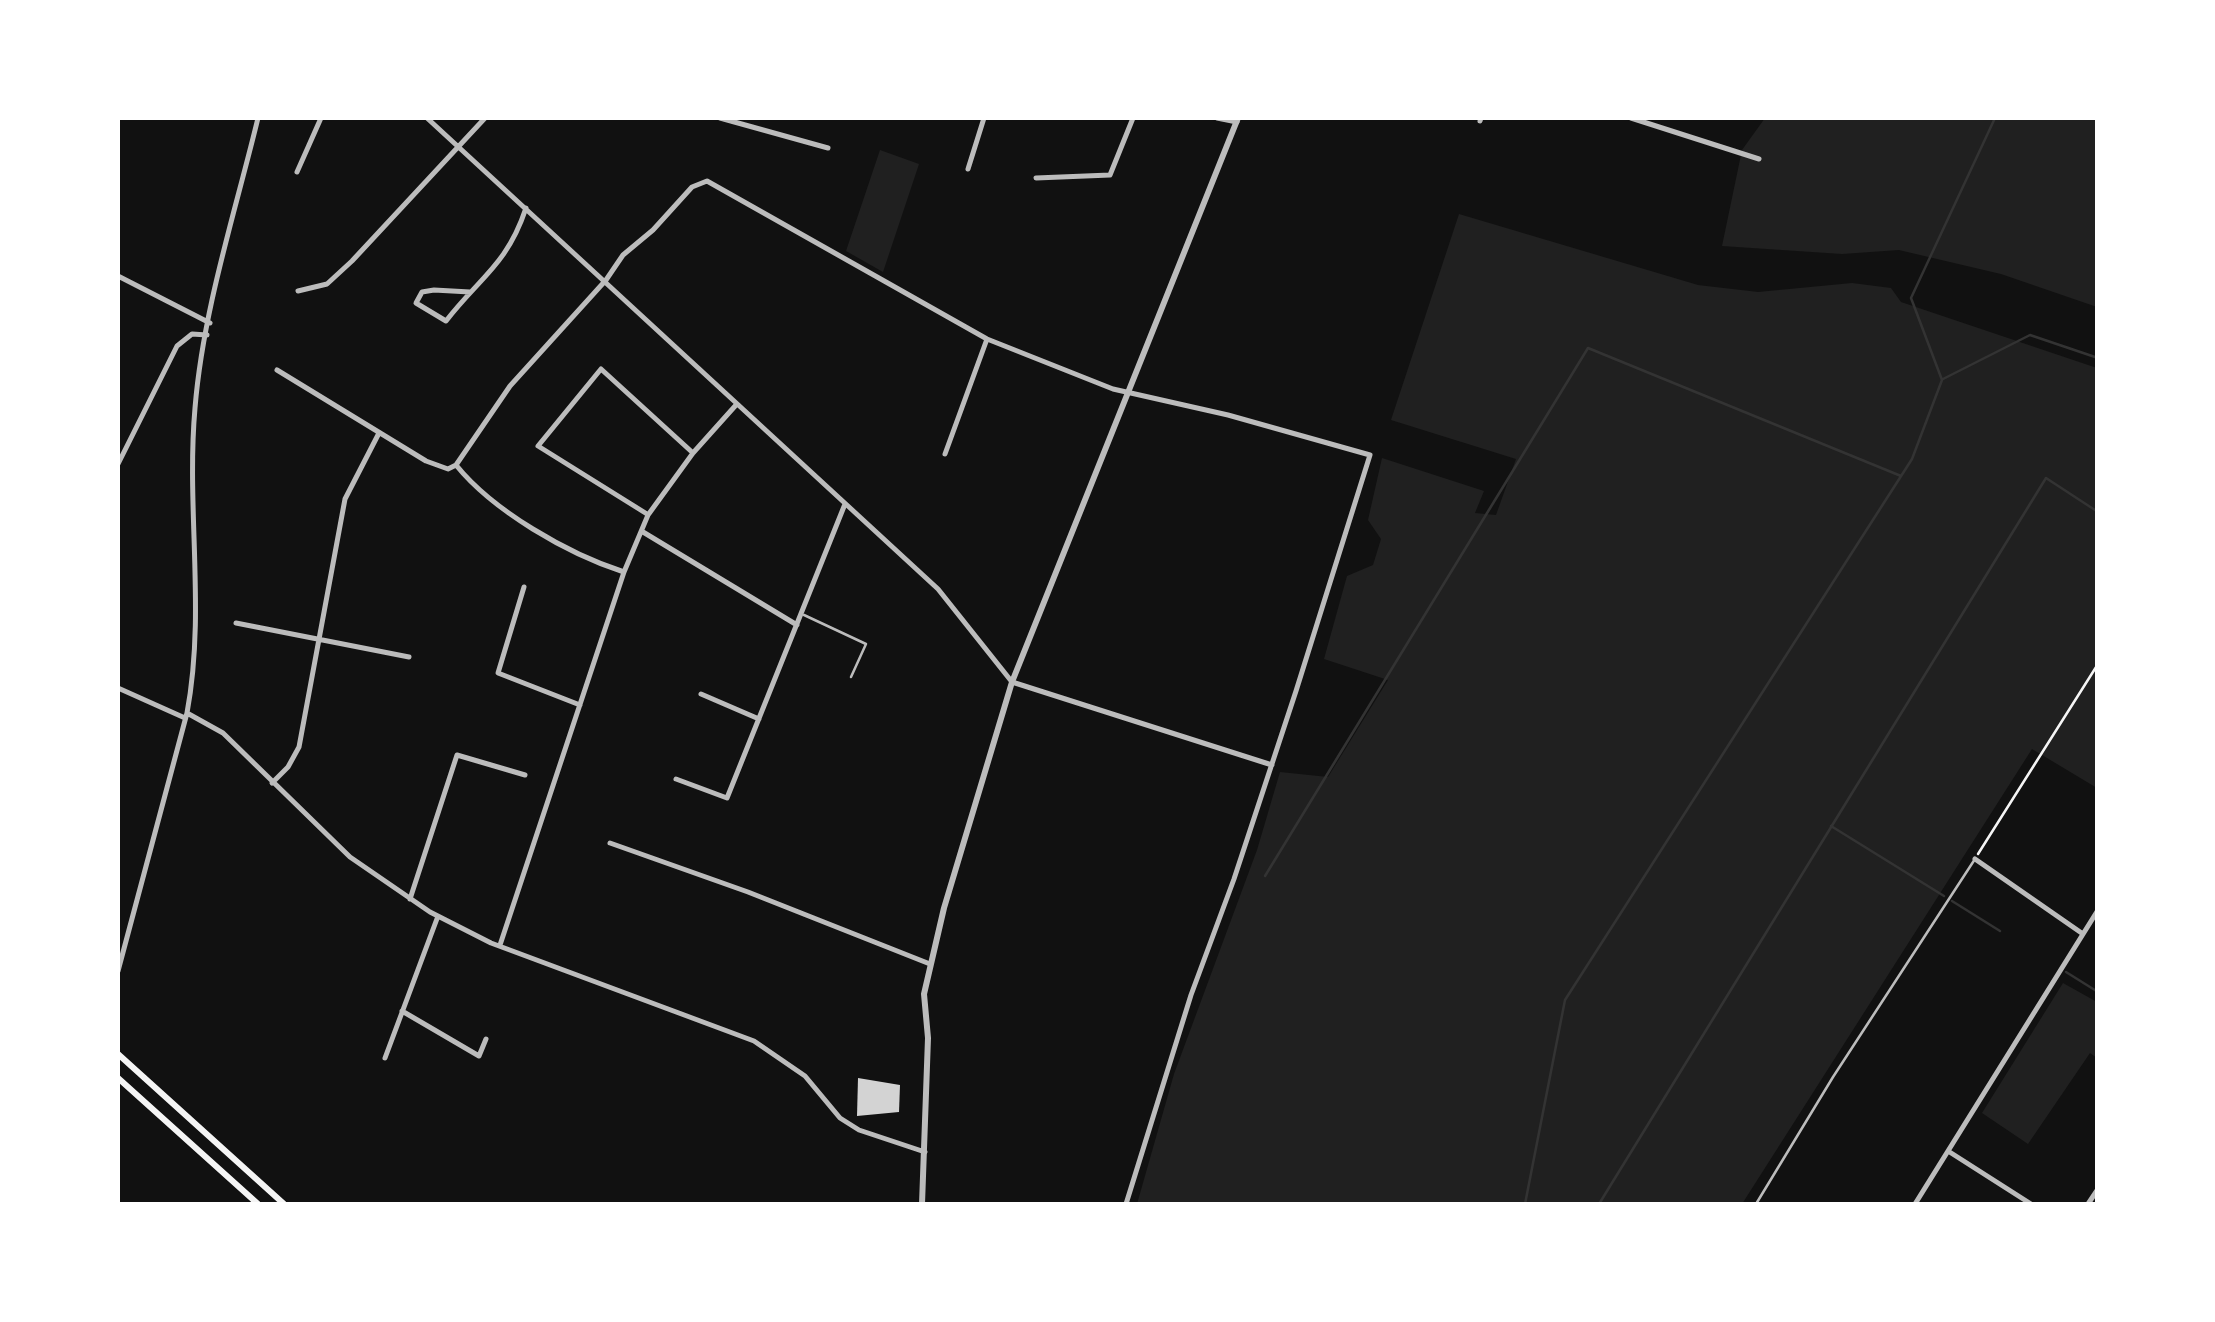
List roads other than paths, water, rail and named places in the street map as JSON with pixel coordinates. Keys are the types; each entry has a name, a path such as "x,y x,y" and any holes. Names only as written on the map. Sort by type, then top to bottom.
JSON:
{"main road":[{"path":"118,1054 284,1204"},
{"path":"118,1078 258,1204"}],"street":[{"path":"118,970 186,715 198,630 195,407 207,335 258,118"},
{"path":"297,172 321,118"},
{"path":"427,118 938,589 1012,682 1272,765"},
{"path":"298,291 327,284 352,261 484,118"},
{"path":"720,118 828,148"},
{"path":"968,169 984,118"},
{"path":"1036,178 1110,175 1133,118"},
{"path":"922,1204 928,1038 924,994 930,964 1012,682 1237,120 1217,118"},
{"path":"1635,118 1759,158"},
{"path":"278,370 426,461 448,469 456,465 510,386 606,280 623,255 653,230 692,187 706,182 987,339 1114,389 1228,415 1370,455 1126,1204"},
{"path":"470,292 422,292 416,303 446,321 502,260 517,236 526,208"},
{"path":"118,276 210,323"},
{"path":"118,464 177,346 192,334 207,335"},
{"path":"944,454 987,339"},
{"path":"648,514 538,446 601,369 692,453"},
{"path":"500,945 624,572 648,514 692,453 736,405"},
{"path":"272,782 288,767 298,747 345,498 380,431"},
{"path":"456,465 479,490 536,529 584,559 624,572"},
{"path":"676,779 728,798 845,504"},
{"path":"643,532 797,625"},
{"path":"524,587 498,672 580,705"},
{"path":"236,623 409,657"},
{"path":"118,688 223,733 350,857 438,916 500,945 754,1041 805,1076 840,1118 860,1130 924,1152"},
{"path":"701,694 760,719"},
{"path":"410,899 457,755 525,776"},
{"path":"610,843 930,964"},
{"path":"1975,859 2082,934"},
{"path":"1915,1204 2098,910"},
{"path":"386,1058 438,916"},
{"path":"402,1011 479,1056 486,1039"},
{"path":"1948,1151 2031,1204"},
{"path":"2088,1204 2098,1190"}],"lane":[{"path":"802,614 866,644 851,677"},
{"path":"1756,1204 1833,1077 1975,859"}],"waterway":[{"path":"1525,1204 1565,1000 1912,459 1942,380 1911,298 1995,118"},
{"path":"1943,379 2030,335 2098,358"},
{"path":"1265,876 1588,348 1901,476"},
{"path":"1599,1204 2046,478 2098,512"},
{"path":"1831,826 1944,896"},
{"path":"1952,901 2000,931"},
{"path":"2066,972 2098,992"}]}
